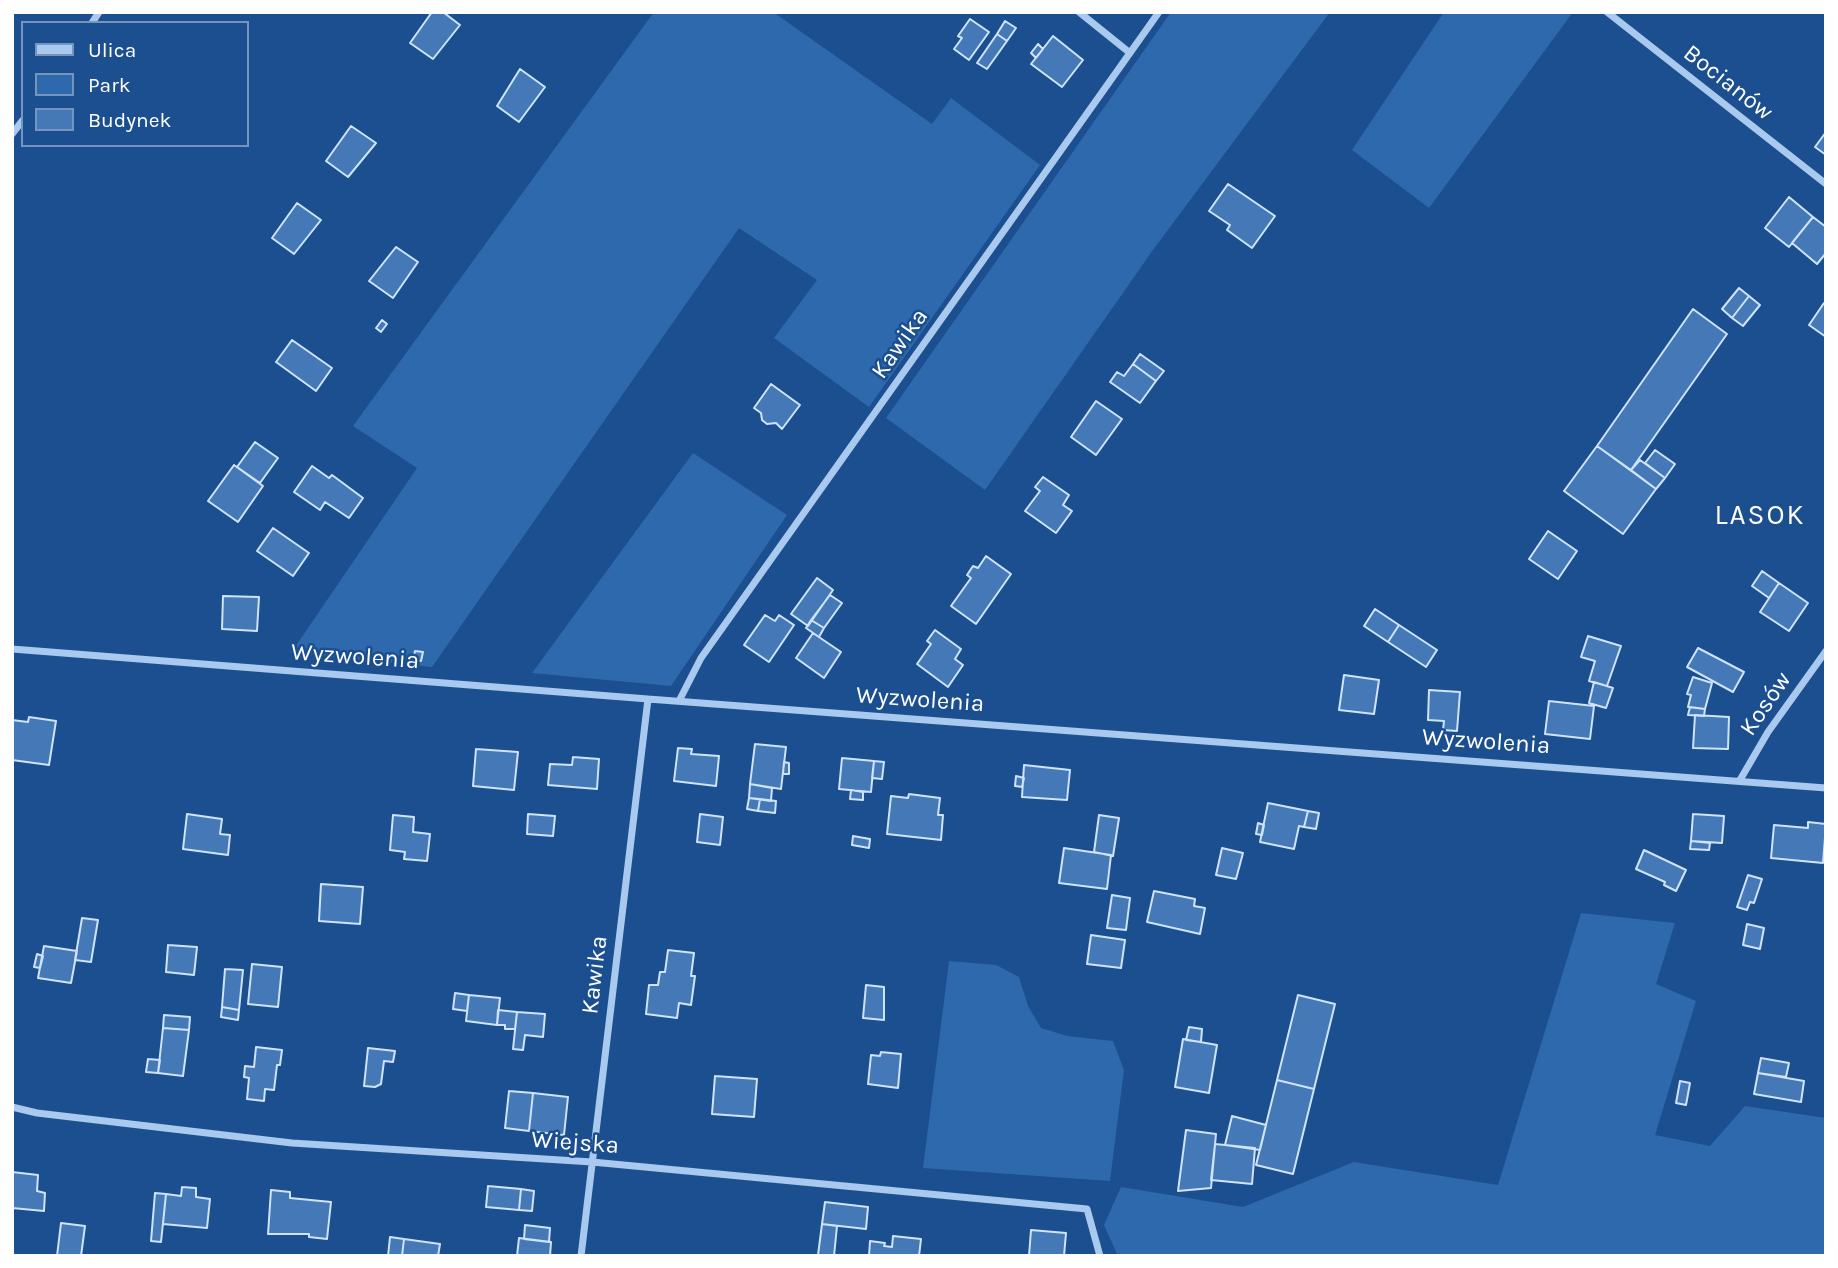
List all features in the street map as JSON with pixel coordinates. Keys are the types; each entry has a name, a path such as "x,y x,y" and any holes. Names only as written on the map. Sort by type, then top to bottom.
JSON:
{"street":[{"path":"1079,12 1130,54"},
{"name":"Kawika","path":"679,701 701,658 1159,12"},
{"name":"Bocianów","path":"1607,12 1826,184"},
{"name":"Wyzwolenia","path":"12,649 1826,788"},
{"name":"Kosów","path":"1740,780 1768,732 1826,651"},
{"name":"Kawika","path":"581,1256 648,699"},
{"name":"Wiejska","path":"12,1107 37,1113 292,1143 592,1163 1087,1209 1100,1256"}],"green space":[{"path":"654,12 773,12 932,124 951,98 1040,165 869,407 774,338 817,280 739,228 432,667 291,653 417,468 353,426"},
{"path":"1171,12 1330,12 1153,250 985,490 886,418"},
{"path":"1444,12 1573,12 1429,208 1352,150"},
{"path":"693,453 787,515 671,686 532,673"},
{"path":"1581,913 1675,923 1656,984 1696,1001 1655,1135 1710,1146 1745,1106 1826,1118 1826,1256 1118,1256 1104,1225 1121,1187 1243,1207 1354,1162 1498,1185"},
{"path":"949,961 996,965 1019,977 1028,1006 1041,1028 1067,1036 1113,1041 1124,1070 1110,1181 923,1168"}],"building":[{"path":"432,12 443,12 460,25 433,59 410,43"},
{"path":"970,19 989,32 969,60 954,49 962,38 958,36"},
{"path":"1005,21 1016,28 1007,41 997,34"},
{"path":"997,34 1007,41 987,69 977,63"},
{"path":"1053,36 1083,60 1062,87 1031,64"},
{"path":"1038,44 1043,49 1036,58 1031,53"},
{"path":"520,69 545,87 519,122 497,106"},
{"path":"351,126 376,143 348,177 326,161"},
{"path":"1826,132 1826,155 1815,147"},
{"path":"1228,184 1275,216 1252,248 1227,230 1230,225 1209,211"},
{"path":"1789,197 1813,217 1789,247 1765,228"},
{"path":"297,203 321,220 294,254 272,238"},
{"path":"1813,217 1826,227 1826,253 1817,264 1792,243"},
{"path":"396,247 418,262 393,298 369,281"},
{"path":"1739,288 1749,296 1732,318 1722,309"},
{"path":"1749,296 1760,305 1743,326 1732,318"},
{"path":"1824,303 1826,304 1826,337 1809,325"},
{"path":"1693,309 1727,334 1631,470 1597,446"},
{"path":"382,320 387,324 381,332 376,328"},
{"path":"292,340 332,368 316,391 276,362"},
{"path":"1140,354 1164,371 1156,381 1133,364"},
{"path":"1133,364 1156,381 1140,403 1110,382 1117,372 1124,376"},
{"path":"771,384 800,405 782,429 776,423 767,424 762,420 761,413 754,408"},
{"path":"1096,401 1122,419 1096,455 1071,437"},
{"path":"255,442 278,458 260,483 237,467"},
{"path":"1597,446 1656,489 1623,534 1564,491"},
{"path":"1655,450 1675,464 1665,478 1645,463"},
{"path":"1640,460 1665,478 1656,489 1631,470"},
{"path":"234,465 263,486 238,522 208,501"},
{"path":"312,466 329,478 332,475 363,498 349,518 325,502 320,510 294,492"},
{"path":"1043,477 1069,495 1063,505 1072,511 1056,533 1025,511 1040,491 1035,487"},
{"path":"273,528 309,553 293,576 257,551"},
{"path":"1548,531 1577,551 1558,579 1529,559"},
{"path":"986,556 1011,574 976,624 951,606 971,578 967,575 973,566 978,568"},
{"path":"1762,571 1779,583 1769,598 1752,586"},
{"path":"817,578 833,590 808,626 791,614"},
{"path":"1779,583 1808,603 1789,631 1760,612"},
{"path":"830,595 842,603 824,628 811,620"},
{"path":"223,596 259,597 257,631 222,629"},
{"path":"1375,609 1399,625 1388,642 1364,626"},
{"path":"765,615 775,621 779,615 794,625 769,662 744,645"},
{"path":"811,620 824,628 819,637 806,628"},
{"path":"1399,625 1437,650 1426,667 1388,642"},
{"path":"935,630 961,649 955,659 963,665 948,687 917,664 931,644 927,641"},
{"path":"813,633 841,652 824,678 796,658"},
{"path":"1588,636 1621,646 1607,686 1589,681 1595,661 1581,657"},
{"path":"1698,648 1744,672 1733,692 1687,667"},
{"path":"415,651 423,652 421,661 413,660"},
{"path":"1344,675 1379,680 1374,714 1339,710"},
{"path":"1693,677 1712,683 1705,709 1688,707 1691,695 1687,694"},
{"path":"1594,682 1613,688 1606,708 1589,703"},
{"path":"1429,690 1460,692 1457,731 1443,730 1444,721 1428,720"},
{"path":"1549,701 1594,706 1590,739 1545,734"},
{"path":"1690,707 1705,709 1704,716 1688,715"},
{"path":"1695,715 1729,717 1728,749 1693,748"},
{"path":"29,717 56,721 49,765 12,760 12,720 28,722"},
{"path":"755,744 786,747 781,789 750,784"},
{"path":"678,748 692,749 691,754 719,756 716,786 674,781"},
{"path":"476,749 518,752 514,790 473,786"},
{"path":"573,757 599,759 597,789 548,785 550,764 572,765"},
{"path":"842,758 874,761 871,792 839,789"},
{"path":"874,761 884,762 882,779 872,778"},
{"path":"784,762 789,763 789,774 783,774"},
{"path":"1024,765 1070,770 1067,800 1022,797"},
{"path":"1016,776 1024,778 1022,787 1015,786"},
{"path":"750,784 772,788 771,801 749,798"},
{"path":"851,790 863,792 863,800 850,799"},
{"path":"909,794 940,798 938,815 943,815 941,840 887,834 891,796 908,798"},
{"path":"749,798 760,799 758,811 747,809"},
{"path":"760,799 776,801 775,813 758,811"},
{"path":"1268,803 1308,811 1304,827 1299,826 1294,849 1260,842"},
{"path":"1308,811 1319,813 1316,829 1304,827"},
{"path":"187,814 222,819 220,834 230,835 228,855 183,849"},
{"path":"528,814 555,816 553,836 527,834"},
{"path":"700,814 723,817 720,845 697,842"},
{"path":"1693,814 1724,816 1722,843 1691,841"},
{"path":"393,815 414,817 413,832 430,834 427,861 404,859 405,852 390,850"},
{"path":"1099,815 1119,818 1113,856 1094,852"},
{"path":"1808,822 1826,824 1823,863 1771,858 1774,825 1808,828"},
{"path":"1258,823 1264,825 1262,835 1256,834"},
{"path":"853,836 870,839 869,848 852,845"},
{"path":"1691,841 1710,843 1709,850 1690,849"},
{"path":"1064,848 1111,855 1107,889 1059,883"},
{"path":"1222,848 1243,853 1236,879 1216,875"},
{"path":"1644,850 1686,870 1676,891 1664,885 1665,882 1636,869"},
{"path":"1748,875 1762,879 1754,903 1750,902 1747,910 1737,907"},
{"path":"321,884 363,887 360,924 319,921"},
{"path":"1154,891 1195,899 1194,906 1205,908 1200,934 1147,922"},
{"path":"1112,895 1130,898 1126,930 1107,928"},
{"path":"82,918 98,920 91,962 75,960"},
{"path":"1747,924 1764,928 1760,949 1743,945"},
{"path":"1091,935 1125,940 1121,968 1087,964"},
{"path":"168,945 197,947 194,975 166,972"},
{"path":"44,946 77,951 71,983 38,978"},
{"path":"668,950 694,953 691,976 695,976 691,1005 679,1003 677,1018 646,1014 649,985 658,985 660,972 665,972"},
{"path":"37,954 43,956 40,968 34,967"},
{"path":"252,964 282,967 278,1007 248,1004"},
{"path":"225,969 243,970 239,1010 222,1007"},
{"path":"866,985 884,987 884,1020 863,1018"},
{"path":"455,993 469,995 467,1011 453,1009"},
{"path":"469,995 500,998 497,1025 466,1021"},
{"path":"1298,995 1335,1004 1314,1089 1277,1080"},
{"path":"222,1007 239,1010 238,1020 221,1017"},
{"path":"498,1010 517,1012 515,1029 505,1029 505,1025 497,1025"},
{"path":"517,1012 545,1014 543,1037 525,1035 523,1050 513,1049"},
{"path":"164,1015 190,1017 189,1030 163,1028"},
{"path":"1189,1027 1202,1029 1201,1042 1186,1040"},
{"path":"163,1028 189,1030 183,1076 158,1073"},
{"path":"1183,1039 1217,1045 1209,1093 1175,1087"},
{"path":"256,1047 282,1050 274,1090 265,1089 264,1101 247,1099 249,1078 244,1077 245,1066 254,1067"},
{"path":"368,1048 395,1051 393,1062 384,1061 381,1084 375,1087 364,1086"},
{"path":"881,1052 901,1054 898,1088 868,1084 871,1055 880,1056"},
{"path":"1761,1058 1789,1063 1786,1077 1758,1073"},
{"path":"148,1059 160,1060 158,1073 146,1072"},
{"path":"1758,1073 1804,1081 1801,1102 1754,1094"},
{"path":"715,1076 757,1079 754,1117 712,1114"},
{"path":"1277,1080 1314,1089 1293,1174 1256,1165"},
{"path":"1680,1081 1690,1083 1686,1105 1676,1103"},
{"path":"509,1091 533,1093 529,1131 505,1128"},
{"path":"533,1093 568,1097 564,1135 529,1131"},
{"path":"1232,1116 1266,1125 1260,1150 1225,1145"},
{"path":"1186,1130 1216,1134 1211,1188 1178,1191"},
{"path":"1215,1144 1255,1148 1252,1184 1211,1180"},
{"path":"12,1172 38,1175 37,1191 45,1193 44,1211 12,1208"},
{"path":"488,1186 521,1189 519,1210 486,1207"},
{"path":"182,1187 196,1188 196,1197 210,1199 207,1228 163,1224 166,1194 181,1196"},
{"path":"521,1189 534,1191 532,1211 519,1210"},
{"path":"271,1190 290,1192 290,1198 331,1202 327,1239 309,1237 309,1234 268,1234"},
{"path":"155,1193 166,1194 161,1242 151,1241"},
{"path":"825,1202 868,1207 866,1229 822,1224"},
{"path":"61,1223 85,1226 81,1256 57,1256"},
{"path":"822,1224 837,1226 834,1256 818,1255"},
{"path":"525,1225 550,1228 549,1242 524,1239"},
{"path":"1031,1230 1066,1233 1064,1256 1029,1256"},
{"path":"893,1236 921,1239 919,1256 869,1256 870,1241 892,1247"},
{"path":"390,1237 404,1239 402,1256 388,1256"},
{"path":"519,1238 551,1242 550,1256 517,1256"},
{"path":"404,1239 440,1244 438,1256 402,1256"}],"district":[{"name":"LASOK","path":"1760,516"}]}
